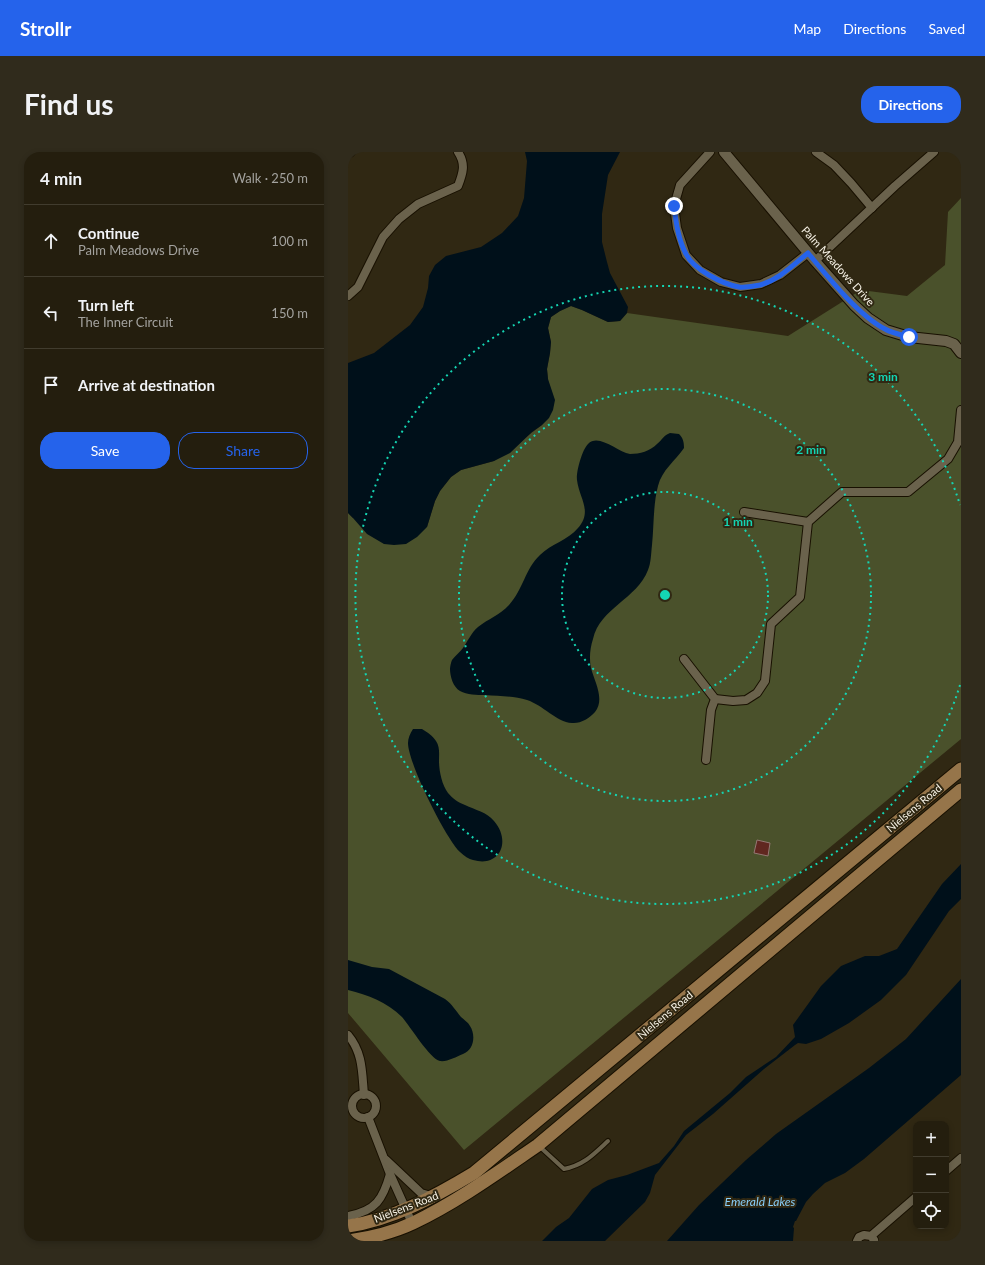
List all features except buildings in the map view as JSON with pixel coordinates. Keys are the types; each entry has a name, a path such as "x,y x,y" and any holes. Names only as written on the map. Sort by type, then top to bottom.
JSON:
{"main road":[{"name":"Nielsens Road","path":"348,1226 385,1216 434,1197 474,1173 961,769"},
{"name":"Nielsens Road","path":"348,1241 370,1237 412,1223 470,1192 538,1145 961,790"}],"street":[{"path":"348,296 358,287 383,237 399,219 418,204 458,186 463,171 461,157 458,152"},
{"path":"710,152 680,185 674,206 677,228 686,255 700,270 721,282 740,287 761,284 780,276 808,253"},
{"name":"Palm Meadows Drive","path":"724,152 808,253 854,305 868,318 886,330 909,337 946,341 954,344 961,352"},
{"path":"816,152 834,165 872,208"},
{"path":"815,261 895,186 934,152"},
{"path":"684,659 716,699 733,701 746,700 757,693 765,681 771,624 800,597 808,522 842,492 908,492 948,459 958,442 961,410"},
{"path":"744,512 808,522"},
{"path":"706,760 711,710 716,699"},
{"path":"348,1035 352,1040 362,1062 364,1095"},
{"path":"364,1095 372,1098 375,1103 375,1111 368,1117 362,1118 350,1108 356,1098 364,1095"},
{"path":"368,1117 390,1174 412,1223"},
{"path":"949,1168 961,1158"},
{"path":"385,1159 421,1193 434,1197"},
{"path":"348,1216 358,1214 373,1207 385,1191 390,1174"},
{"path":"857,1241 859,1237 864,1235 872,1239 913,1200"}],"lane":[{"path":"538,1145 564,1169 574,1167 587,1160 608,1140"}],"green space":[{"path":"961,198 961,739 464,1150 348,1013 348,513 353,518 427,527 435,501 440,491 451,477 461,470 494,461 542,425 551,342 548,328 551,317 560,311 571,306 608,322 620,321 627,313 788,336 861,290 907,296 945,265 948,212"}],"water":[{"path":"525,152 620,152 608,175 602,214 602,242 610,273 628,307 627,313 620,321 608,322 571,306 551,317 548,328 551,342 547,369 548,379 555,400 553,410 549,418 510,453 494,461 461,470 451,477 440,491 435,501 427,527 417,537 406,544 384,544 367,534 348,513 348,363 374,353 410,325 423,307 428,288 429,276 435,265 446,256 481,247 502,233 518,216 524,198 527,161"},
{"path":"670,433 679,434 683,440 684,448 662,475 658,486 654,508 651,558 648,570 636,589 603,619 597,628 592,642 590,665 599,696 598,707 595,712 585,720 578,723 566,722 555,717 533,702 527,700 506,696 475,695 458,689 452,681 450,668 452,660 463,648 471,634 482,624 502,612 509,605 518,593 531,567 540,555 569,536 582,522 585,510 578,487 577,476 578,467 588,444 592,441 597,441 608,444 625,453 630,454 645,452 651,449"},
{"path":"413,729 422,729 435,739 439,751 440,773 448,793 460,803 488,815 499,828 502,836 502,844 500,851 490,860 473,860 466,857 454,844 437,817 414,767 410,753 408,741"},
{"path":"961,864 961,899 949,911 906,975 881,1000 849,1023 821,1039 806,1044 798,1043 795,1045 764,1069 713,1114 686,1135 655,1175 650,1193 645,1202 605,1241 542,1241 556,1227 569,1218 592,1189 608,1180 627,1175 659,1163 674,1146 684,1131 730,1093 746,1077 776,1057 795,1037 793,1025 821,986 841,966 865,956 879,956 897,949 942,884"},
{"path":"348,960 372,967 389,969 445,999 468,1023 472,1030 473,1042 470,1049 467,1052 449,1060 440,1061 436,1059 426,1049 406,1021 390,1007 363,994 348,990"},
{"name":"Emerald Lakes","path":"961,979 961,1075 864,1159 845,1173 825,1183 813,1194 806,1202 795,1221 793,1227 793,1241 667,1241 699,1205 746,1160 776,1134 869,1068 906,1039"}],"route":[{"path":"674,206 677,228 686,255 700,270 721,282 740,287 761,284 780,276 808,253 854,305 868,318 886,330 909,337"}]}
